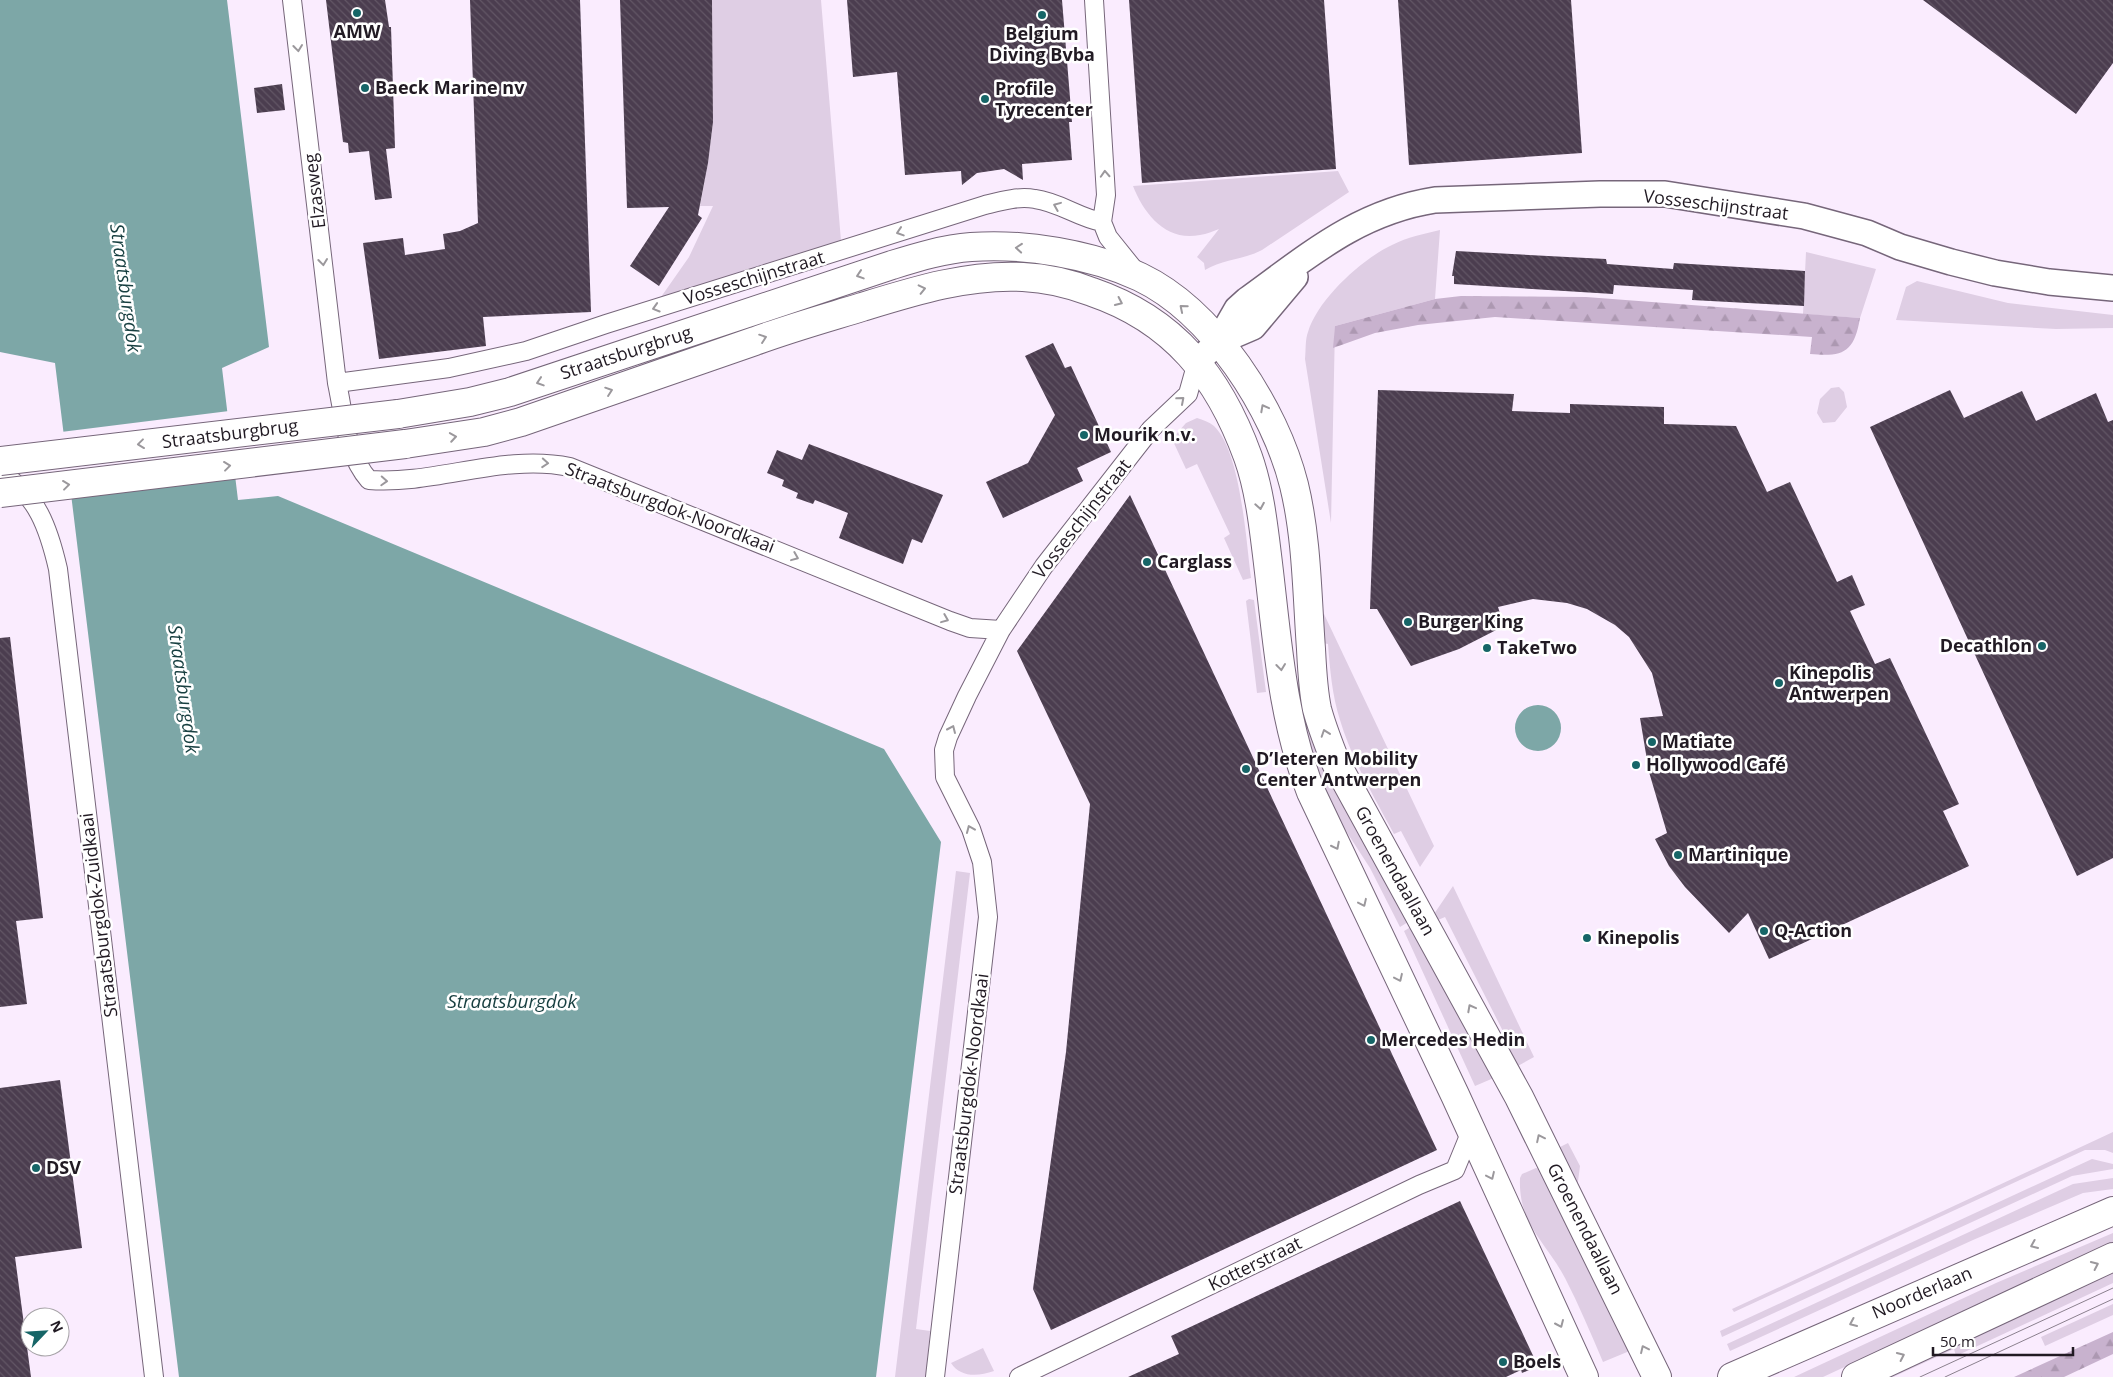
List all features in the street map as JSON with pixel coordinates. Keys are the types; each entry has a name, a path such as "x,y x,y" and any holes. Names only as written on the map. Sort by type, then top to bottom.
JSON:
{"main road":[{"name":"Straatsburgbrug","path":"0,461 388,415 470,402 510,392 933,253 970,247 1008,247 1067,253 1140,277 1177,302 1202,324 1218,342"},
{"name":"Straatsburgbrug","path":"0,493 395,446 484,432 521,422 791,328 915,291 953,282 1024,277 1076,286 1103,295 1145,316 1175,338 1197,362"},
{"name":"Groenendaallaan","path":"1218,342 1237,366 1265,408 1283,452 1294,486 1301,525 1317,709 1336,763 1520,1097 1657,1377"},
{"path":"1197,362 1223,401 1238,432 1256,485 1285,703 1299,764 1323,821 1584,1377"},
{"name":"Noorderlaan","path":"1732,1377 2113,1212"},
{"path":"1856,1377 2113,1257"}],"street":[{"name":"Elzasweg","path":"292,0 337,383"},
{"path":"1094,0 1106,195 1102,222 1108,237 1140,277"},
{"name":"Vosseschijnstraat","path":"954,796 945,777 944,750 967,696 1001,630 1044,566 1151,430 1188,394 1197,362 1218,342 1253,327 1320,247 1370,218 1411,204 1435,200 1600,194 1665,194 1804,216 1867,233 1900,247 1982,270 2049,282 2113,288"},
{"name":"Vosseschijnstraat","path":"337,383 493,360 985,205 1018,198 1036,199 1089,220 1102,222"},
{"name":"Straatsburgdok-Noordkaai","path":"337,383 349,439 360,470 369,480 391,481 524,463 547,462 570,467 950,621 970,628 1001,630"},
{"name":"Straatsburgdok-Zuidkaai","path":"0,472 12,480 40,513 51,537 58,569 154,1377"},
{"name":"Straatsburgdok-Noordkaai","path":"935,1377 988,918 982,862 971,828 954,796"},
{"name":"Kotterstraat","path":"1019,1377 1455,1170 1470,1132"}],"shaded area":[{"path":"712,0 821,0 841,241 661,297 689,257 713,206 700,206 713,122"},
{"path":"1338,171 1349,192 1262,250 1205,270 1204,263 1197,257 1219,229 1203,235 1188,236 1167,230 1150,216 1133,186"},
{"path":"1440,230 1435,299 1335,326 1331,523 1305,359 1308,332 1321,306 1342,281 1355,270 1380,251 1398,242"},
{"path":"1806,252 1876,269 1860,318 1803,314"},
{"path":"1917,281 2008,303 2113,315 2113,328 2056,329 1896,320 1906,287"},
{"path":"1839,387 1844,392 1847,407 1835,422 1823,423 1817,413 1820,399 1831,388"},
{"path":"1197,418 1214,426 1223,438 1230,456 1241,498 1251,578 1243,580 1224,538 1230,534 1197,464 1186,469 1172,439 1186,423"},
{"path":"1249,599 1254,600 1266,692 1257,693 1246,601"},
{"path":"1321,614 1324,614 1434,846 1420,867 1401,831 1394,834 1364,778 1345,735 1333,692 1328,644 1323,643"},
{"path":"1306,701 1413,919 1400,927 1370,868 1324,797 1295,703"},
{"path":"956,871 970,873 916,1329 930,1331 926,1377 895,1377"},
{"path":"1453,886 1534,1057 1516,1067 1506,1049 1511,1047 1445,917 1438,920 1434,914"},
{"path":"1416,924 1496,1077 1475,1086 1404,931"},
{"path":"2113,1132 2113,1153 2105,1150 2085,1150 1734,1312 1732,1309"},
{"path":"1568,1143 1580,1166 1577,1189 1556,1149"},
{"path":"2092,1159 2113,1164 2113,1169 2072,1176 1722,1337 1720,1331"},
{"path":"1536,1168 1543,1170 1632,1350 1603,1362 1565,1278 1528,1220 1521,1194 1520,1178 1522,1174"},
{"path":"2113,1178 2113,1189 2083,1193 1973,1240 1730,1351 1727,1344 2073,1184"},
{"path":"2113,1233 2113,1242 1823,1377 1794,1377 1996,1283"},
{"path":"2113,1267 2113,1283 1956,1356 1954,1349 1893,1377 1877,1377"},
{"path":"2113,1304 2113,1315 2045,1346 2041,1337"},
{"path":"983,1348 994,1371 975,1375 964,1373 955,1368 951,1363"}],"green space":[{"path":"1461,296 1586,297 1860,318 1850,346 1839,353 1831,355 1810,354 1812,337 1495,317 1418,325 1375,333 1333,348 1335,326 1435,299"},
{"path":"2113,1332 2113,1354 2064,1377 2014,1377"}],"water":[{"name":"Straatsburgdok","path":"0,0 227,0 269,347 222,368 238,500 278,496 884,749 941,842 876,1377 179,1377 55,363 0,352"},
{"path":"1543,705 1555,711 1560,719 1560,737 1555,745 1547,750 1533,751 1521,745 1516,737 1515,723 1521,711 1529,706"}],"pier":[{"path":"229,411 238,478 69,498 61,432"}],"building":[{"name":"Baeck Marine nv","path":"326,0 385,0 389,27 391,27 395,148 386,149 392,198 375,200 369,151 349,153 348,143 343,142"},
{"path":"470,0 580,0 591,312 483,317 486,346 379,359 363,243 403,238 405,255 445,249 443,234 460,231 478,223"},
{"path":"620,0 712,0 713,122 708,163 698,215 702,218 659,286 630,266 669,207 627,208"},
{"name":"Profile Tyrecenter","path":"847,0 1062,0 1072,122 1069,122 1072,160 1022,164 1023,180 1004,169 977,173 962,185 961,171 905,175 897,72 853,77"},
{"path":"1129,0 1324,0 1336,169 1142,183"},
{"path":"1398,0 1571,0 1582,153 1409,165"},
{"path":"1923,0 2113,0 2113,63 2076,114"},
{"path":"282,84 285,110 257,113 254,88"},
{"path":"1456,251 1606,259 1607,264 1673,269 1674,263 1805,271 1804,306 1692,300 1693,290 1614,285 1613,294 1454,284 1454,276 1452,276"},
{"name":"Mourik n.v.","path":"1053,343 1065,368 1071,366 1111,452 1077,468 1083,481 1003,518 986,482 1028,463 1055,415 1025,356"},
{"name":"Kinepolis Antwerpen","path":"1378,390 1514,394 1512,411 1570,413 1570,404 1664,407 1664,424 1736,426 1767,492 1790,482 1837,582 1852,575 1865,605 1850,611 1875,664 1890,658 1959,804 1943,811 1969,866 1769,959 1748,913 1729,933 1685,887 1669,866 1655,839 1667,833 1649,772 1640,718 1663,716 1652,673 1629,637 1615,625 1587,609 1567,603 1533,599 1498,607 1504,626 1459,649 1411,666 1377,609 1370,609"},
{"name":"Decathlon","path":"1950,390 1964,418 2022,391 2036,421 2096,393 2108,422 2113,420 2113,858 2077,876 1870,427"},
{"path":"809,444 943,495 922,543 912,539 903,564 839,538 848,513 815,500 813,504 796,498 798,493 782,486 784,480 767,473 777,450 802,460"},
{"path":"1130,495 1437,1150 1051,1330 1033,1289 1066,1052 1090,804 1017,651"},
{"path":"10,637 43,918 16,921 27,1004 0,1007 0,638"},
{"name":"DSV","path":"60,1080 82,1248 15,1257 22,1307 20,1307 20,1357 28,1357 31,1377 0,1377 0,1088"},
{"path":"1460,1201 1538,1366 1522,1373 1521,1370 1506,1377 1128,1377 1179,1354 1171,1336"}],"tram line":[{"path":"1920,1377 2113,1288"},
{"path":"1945,1377 2113,1299"}],"place":[{"name":"AMW","path":"357,13"},
{"name":"Belgium Diving Bvba","path":"1042,15"},
{"name":"Baeck Marine nv","path":"365,88"},
{"name":"Profile Tyrecenter","path":"985,99"},
{"name":"Mourik n.v.","path":"1084,435"},
{"name":"Carglass","path":"1147,562"},
{"name":"Burger King","path":"1408,622"},
{"name":"Decathlon","path":"2042,646"},
{"name":"TakeTwo","path":"1487,648"},
{"name":"Kinepolis Antwerpen","path":"1779,683"},
{"name":"Matiate","path":"1652,742"},
{"name":"Hollywood Café","path":"1636,765"},
{"name":"D’Ieteren Mobility Center Antwerpen","path":"1246,769"},
{"name":"Martinique","path":"1678,855"},
{"name":"Q-Action","path":"1764,931"},
{"name":"Kinepolis","path":"1587,938"},
{"name":"Mercedes Hedin","path":"1371,1040"},
{"name":"DSV","path":"36,1168"},
{"name":"Boels","path":"1503,1362"}]}
